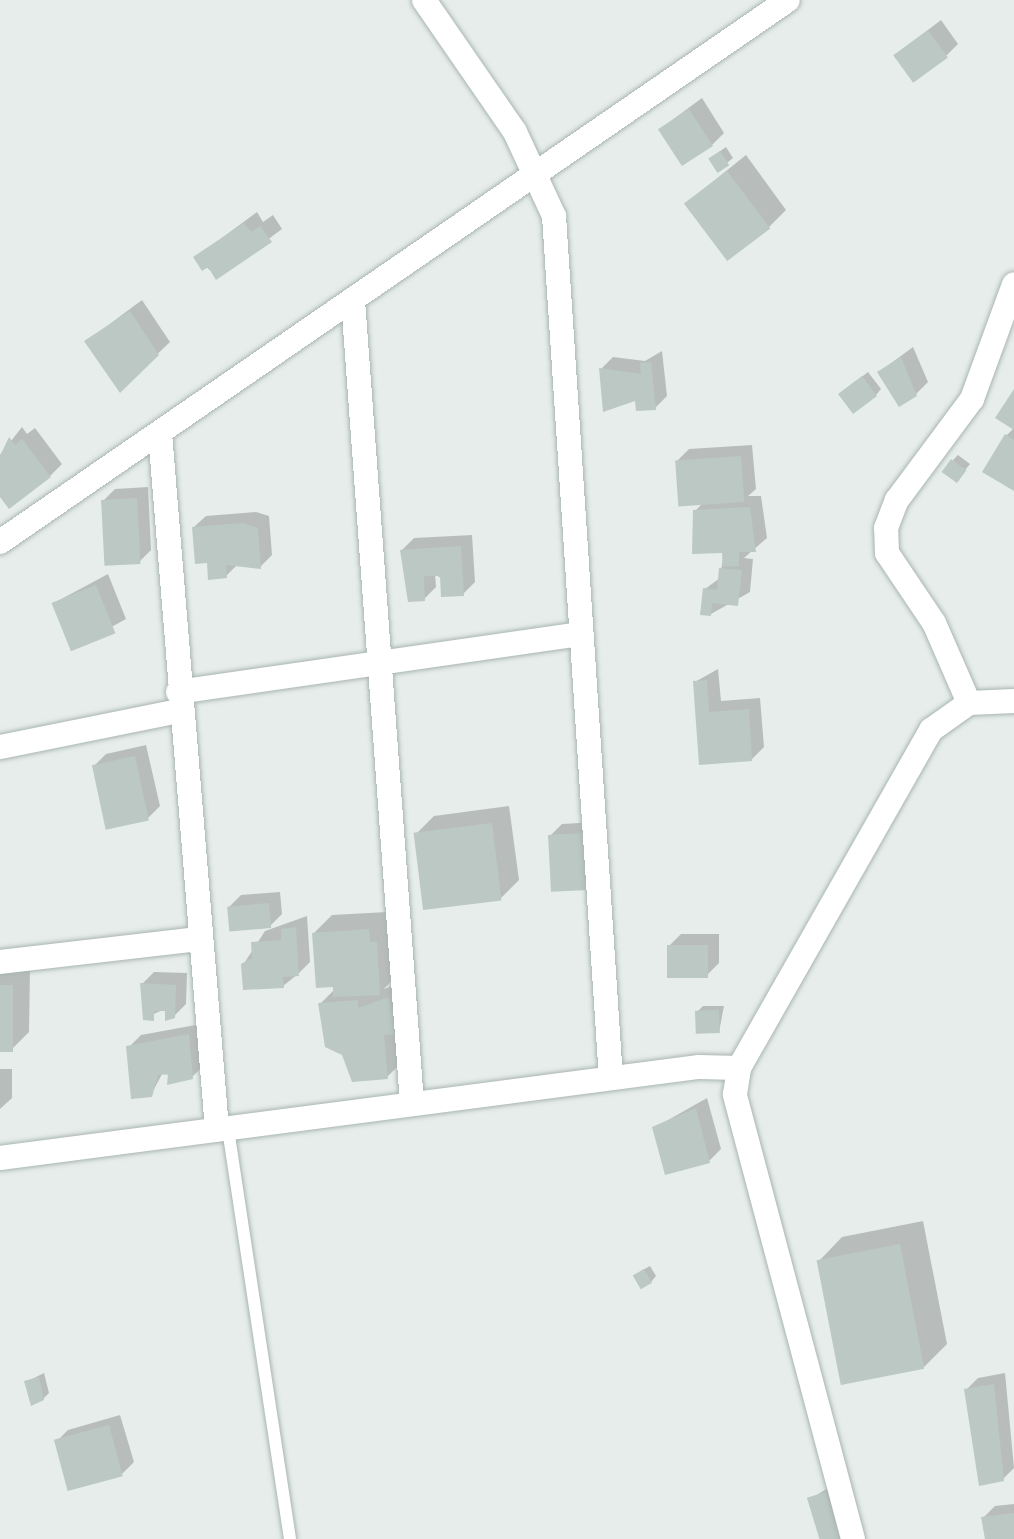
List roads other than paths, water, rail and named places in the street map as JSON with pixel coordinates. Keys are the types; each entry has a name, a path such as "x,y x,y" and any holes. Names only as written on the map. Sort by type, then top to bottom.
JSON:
{"street":[{"path":"0,542 788,0"},
{"path":"431,2 538,174 554,216 611,1078"},
{"path":"969,703 934,623 887,553 886,528 897,500 972,399 1014,284"},
{"path":"353,300 412,1104"},
{"path":"160,433 200,939 222,1129"},
{"path":"0,747 179,701 381,663 580,634"},
{"path":"853,1539 735,1094 739,1068 931,730 969,703 1014,701"},
{"path":"0,962 200,939"},
{"path":"0,1158 611,1078 739,1068"}],"lane":[{"path":"222,1129 290,1539"}]}
